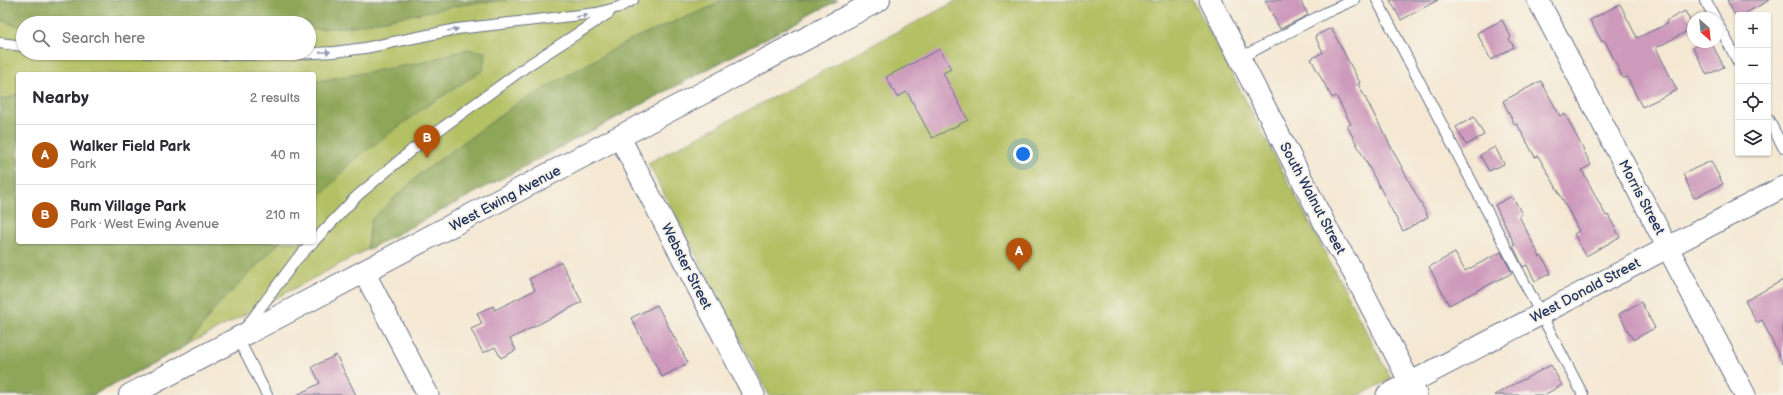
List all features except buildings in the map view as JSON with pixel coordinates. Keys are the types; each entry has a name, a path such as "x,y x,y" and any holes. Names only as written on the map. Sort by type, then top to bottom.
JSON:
{"street":[{"name":"West Ewing Avenue","path":"130,395 620,138 879,0"},
{"name":"South Walnut Street","path":"1210,0 1331,236 1352,270 1413,389"},
{"name":"Morris Street","path":"1538,0 1745,395"},
{"name":"Webster Street","path":"620,138 754,395"},
{"name":"West Donald Street","path":"1387,395 1413,389 1540,313 1783,186"},
{"path":"364,272 428,395"}],"lane":[{"path":"316,239 357,196 414,149 530,64 619,7 633,0"},
{"path":"1240,58 1327,12 1354,0"},
{"path":"1377,0 1584,395"},
{"path":"1705,0 1712,12"},
{"path":"316,53 365,48 457,30 578,16 619,7"},
{"path":"1723,33 1735,56"},
{"path":"0,43 16,45"},
{"path":"1769,120 1783,147"},
{"path":"267,395 238,338 296,260 311,244"}],"green space":[{"path":"0,0 838,0 93,395 0,395"},
{"path":"0,0 506,0 462,5 353,26 316,29 316,16 16,16 16,26 0,20"},
{"path":"722,0 838,0 367,250 371,220 420,174 518,103 634,38 711,7"},
{"path":"958,0 1193,0 1391,379 1360,395 769,395 648,163"},
{"path":"467,49 485,52 483,70 422,109 350,163 316,202 316,79 323,80 425,62"},
{"path":"16,94 16,244 278,244 216,307 189,344 93,395 0,395 0,99 7,99"}],"place":[{"name":"Rum Village Park","path":"427,158"},
{"name":"Walker Field Park","path":"1019,271"}]}
